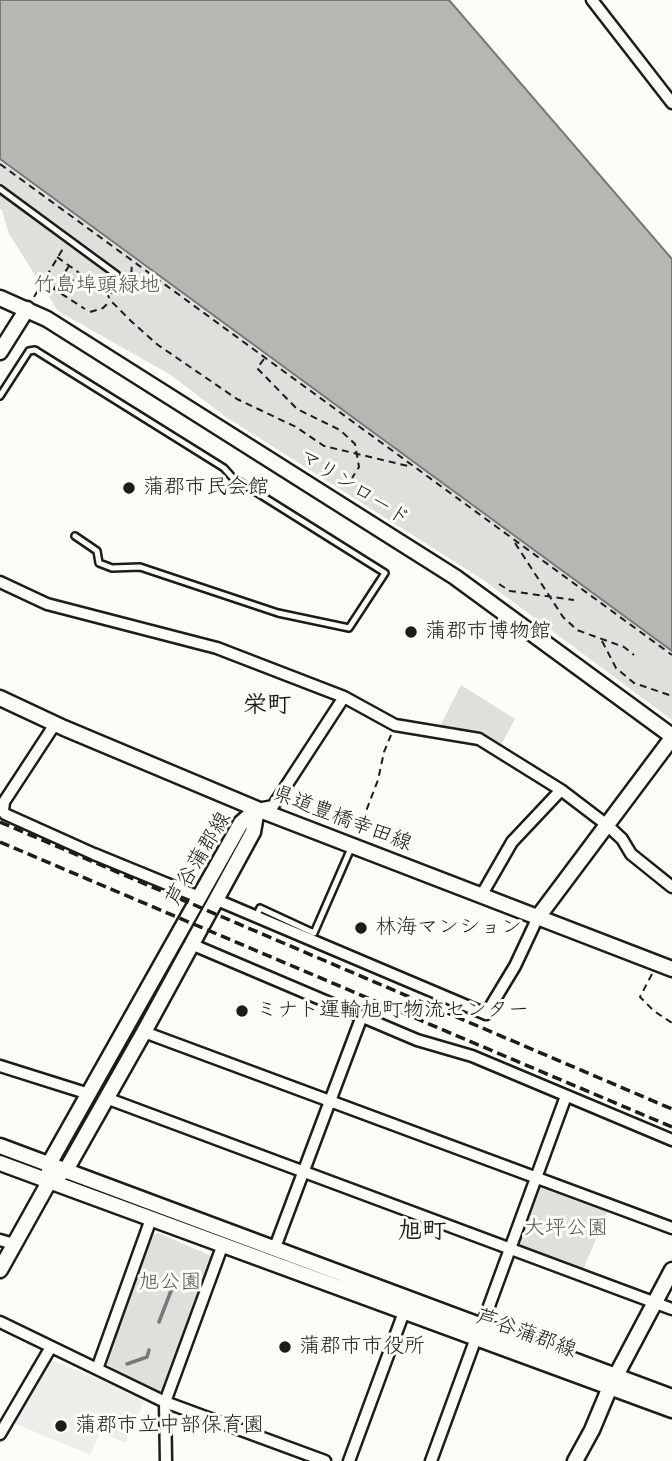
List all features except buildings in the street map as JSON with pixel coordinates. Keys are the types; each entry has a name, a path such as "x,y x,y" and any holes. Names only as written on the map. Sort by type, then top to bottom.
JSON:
{"main road":[{"name":"マリンロード","path":"0,298 47,319 455,577 672,737"},
{"path":"0,352 27,309"},
{"name":"県道豊橋幸田線","path":"0,698 257,809 672,970"},
{"path":"538,917 672,737"},
{"name":"芦谷蒲郡線","path":"49,1182 49,1164 241,823 257,809"},
{"name":"芦谷蒲郡線","path":"49,1182 66,1170 144,1032 254,831 257,809"},
{"path":"0,1146 66,1170"},
{"path":"0,1163 49,1182 7,1242 0,1270"},
{"name":"芦谷蒲郡線","path":"66,1170 479,1333 613,1382 672,1410"},
{"name":"芦谷蒲郡線","path":"49,1182 404,1311 479,1333"},
{"path":"575,1461 672,1270"},
{"name":"芦谷蒲郡線","path":"613,1382 672,1397"}],"street":[{"path":"593,0 672,103"},
{"path":"0,582 47,604 217,648 344,697 395,725 479,740 561,790 607,825 622,839 631,854 672,887"},
{"path":"257,809 273,806 344,697"},
{"path":"55,724 4,802 5,814 199,897"},
{"path":"481,895 512,842 561,790"},
{"path":"217,900 485,1014 515,966 538,917"},
{"path":"191,944 417,1040 472,1056 672,1140"},
{"path":"274,1250 362,1016"},
{"path":"144,1032 672,1228"},
{"path":"0,1066 89,1094"},
{"path":"431,1461 566,1096"},
{"path":"106,1098 672,1309"},
{"path":"97,1369 151,1219"},
{"path":"166,1461 165,1402 223,1244"},
{"path":"349,1461 404,1311"},
{"path":"0,1322 165,1402 325,1461"},
{"path":"0,1434 51,1347"}],"lane":[{"path":"0,190 117,275"},
{"path":"0,396 29,351 35,350 385,573 349,628 278,612 140,568 112,568 99,563 97,551 75,536"},
{"path":"256,917 260,908 314,933 352,846"}],"path":[{"path":"0,164 672,655"},
{"path":"27,309 69,240"},
{"path":"57,257 106,292 158,345 237,399 296,427 324,446 412,467"},
{"path":"106,292 116,293 126,286 131,279 132,262"},
{"path":"54,289 69,266"},
{"path":"54,289 65,281 88,280"},
{"path":"54,289 85,309"},
{"path":"90,312 103,309 111,300"},
{"path":"264,359 257,369 297,409 340,430 355,444 359,467 352,478"},
{"path":"514,542 563,617 577,630 624,647 634,655"},
{"path":"499,584 510,591 574,600"},
{"path":"601,639 616,668 634,683 672,696"},
{"path":"352,846 378,780 384,752 395,725"},
{"path":"658,964 640,997 672,1023"}],"shaded area":[{"path":"0,0 449,0 672,259 672,651 0,159"},
{"path":"52,1360 145,1399 126,1443 100,1432 90,1455 12,1422"}],"green space":[{"name":"竹島埠頭緑地","path":"0,161 672,652 672,720 485,581 223,415 171,375 58,311 9,234 0,209"},
{"path":"461,685 515,719 498,751 479,739 437,732"},
{"name":"大坪公園","path":"536,1183 608,1210 583,1270 521,1246 519,1241"},
{"name":"旭公園","path":"158,1233 214,1257 165,1389 159,1392 106,1364 153,1235"}],"waterway":[{"path":"159,1322 174,1283"},
{"path":"127,1364 147,1357 149,1350"}],"railway":[{"path":"0,822 672,1109"},
{"path":"0,842 672,1127"}],"place":[{"name":"蒲郡市民会館","path":"129,488"},
{"name":"蒲郡市博物館","path":"411,632"},
{"name":"林海マンション","path":"361,928"},
{"name":"ミナト運輸旭町物流センター","path":"242,1011"},
{"name":"蒲郡市市役所","path":"285,1347"},
{"name":"蒲郡市立中部保育園","path":"61,1426"}],"district":[{"name":"栄町","path":"267,706"},
{"name":"旭町","path":"422,1232"}]}
